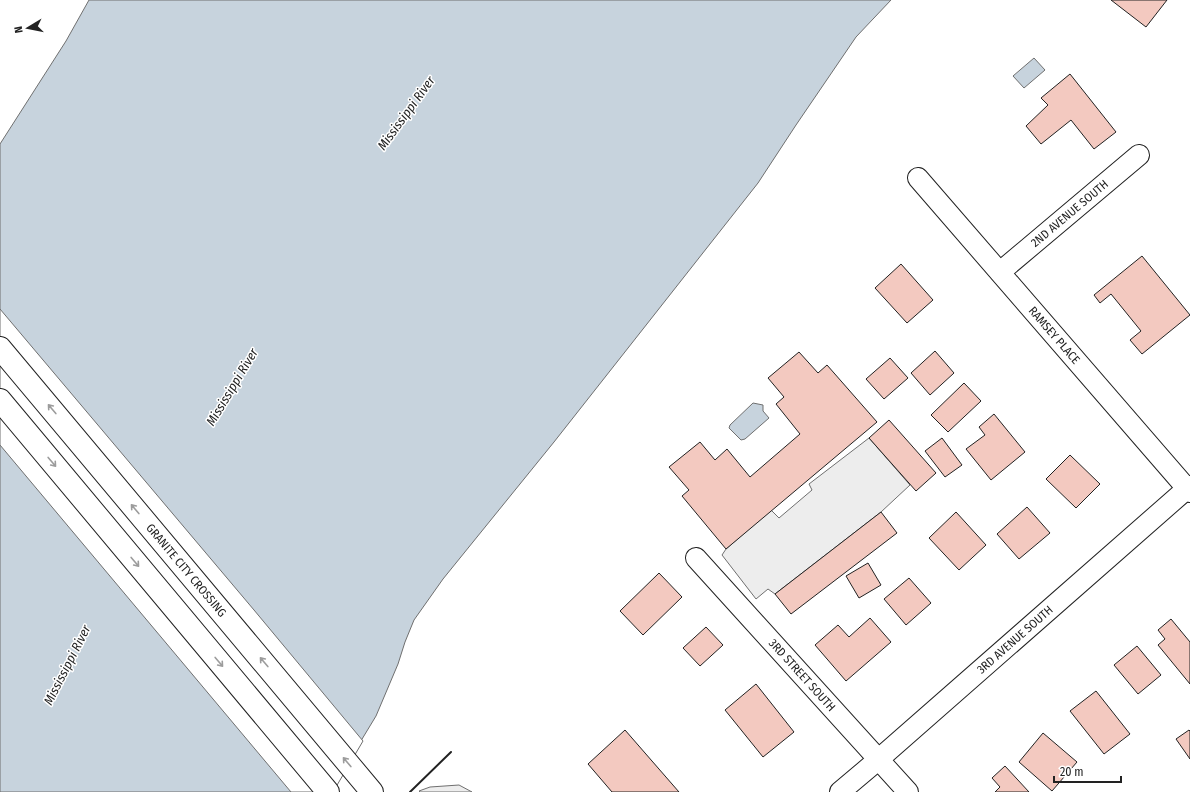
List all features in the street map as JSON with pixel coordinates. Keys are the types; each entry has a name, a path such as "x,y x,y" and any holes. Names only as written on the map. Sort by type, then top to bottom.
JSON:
{"highway":[{"name":"GRANITE CITY CROSSING","path":"0,348 372,792"},
{"path":"0,400 328,792"}],"street":[{"name":"2ND AVENUE SOUTH","path":"1000,272 1139,155"},
{"name":"RAMSEY PLACE","path":"918,178 1189,489"},
{"name":"3RD AVENUE SOUTH","path":"840,792 1189,489"},
{"name":"3RD STREET SOUTH","path":"696,558 908,792"}],"shaded area":[{"path":"869,438 910,485 881,512 775,594 768,589 756,599 722,555 726,549 771,510 779,518 812,490 809,484"},
{"path":"459,785 472,792 419,791 430,787"}],"water":[{"name":"Mississippi River","path":"89,0 891,0 856,37 758,183 554,442 443,579 414,620 398,664 376,716 330,792 0,792 0,144 66,41"},
{"path":"1034,58 1045,70 1024,88 1013,76"},
{"path":"753,403 763,405 763,411 769,418 745,439 741,440 729,428 730,425"}],"pier":[{"path":"0,309 363,741 333,792 291,792 0,445"}],"building":[{"path":"1111,0 1167,0 1146,27"},
{"path":"1070,74 1116,132 1094,149 1071,120 1041,144 1026,126 1048,105 1041,98"},
{"path":"1142,256 1190,315 1142,354 1130,340 1141,331 1111,294 1100,303 1094,295"},
{"path":"901,264 933,300 907,323 875,288"},
{"path":"935,351 954,373 930,395 911,373"},
{"path":"799,352 818,373 827,365 877,422 726,549 682,496 689,490 669,467 700,442 715,460 727,449 750,477 800,434 776,404 784,397 768,378"},
{"path":"890,358 908,378 884,399 866,379"},
{"path":"964,383 981,401 948,432 931,415"},
{"path":"994,414 1025,452 991,480 966,449 985,435 979,427"},
{"path":"889,420 936,473 916,491 869,438"},
{"path":"942,438 962,465 945,477 925,451"},
{"path":"1070,455 1100,484 1076,508 1046,479"},
{"path":"1027,507 1050,533 1019,559 997,534"},
{"path":"881,512 897,533 791,614 775,594"},
{"path":"956,512 986,545 959,570 929,538"},
{"path":"868,563 881,585 859,598 846,576"},
{"path":"659,573 682,597 643,635 620,611"},
{"path":"909,578 931,603 906,625 884,599"},
{"path":"870,618 891,642 846,681 815,645 838,625 849,637"},
{"path":"1171,619 1190,642 1190,684 1158,645 1165,639 1158,630"},
{"path":"706,627 723,645 700,666 683,648"},
{"path":"1137,646 1161,675 1138,694 1114,665"},
{"path":"756,684 794,732 763,757 725,710"},
{"path":"1096,691 1130,734 1104,754 1070,711"},
{"path":"625,730 679,792 612,792 588,764"},
{"path":"1189,730 1190,731 1190,759 1176,739"},
{"path":"1043,733 1077,762 1052,791 1019,762"},
{"path":"1005,766 1029,792 995,792 1000,787 992,778"}],"wall":[{"path":"410,792 451,752"}]}
